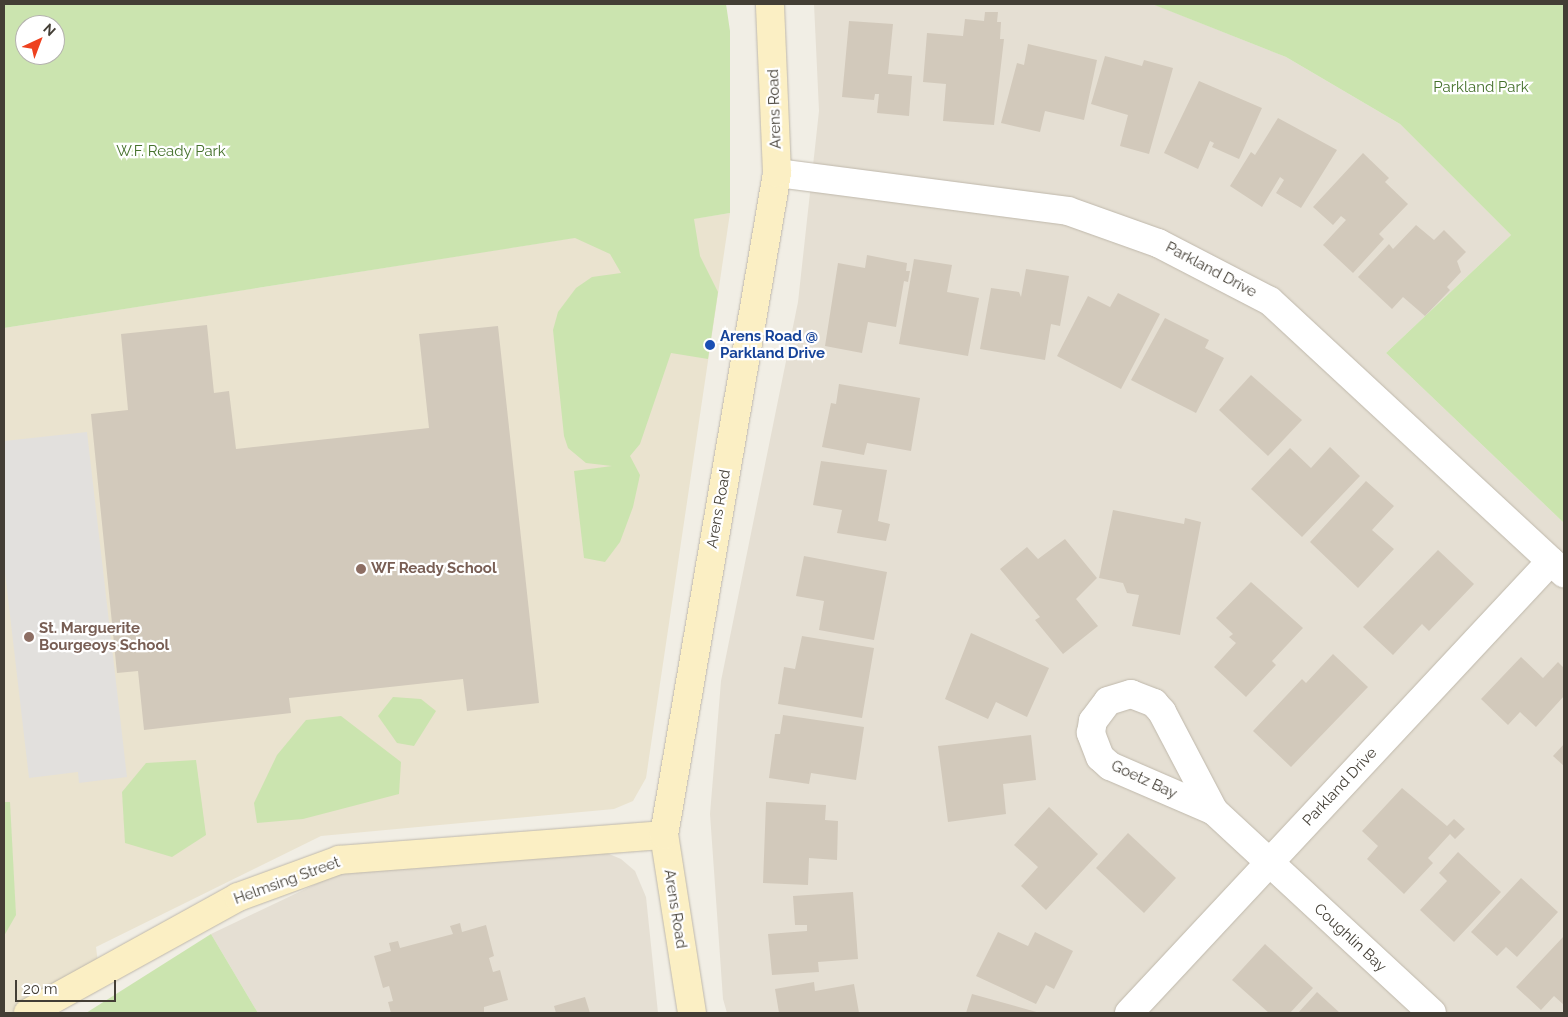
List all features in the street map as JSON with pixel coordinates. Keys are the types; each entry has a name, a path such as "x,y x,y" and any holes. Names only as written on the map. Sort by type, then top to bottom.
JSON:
{"street":[{"name":"Arens Road","path":"692,1013 664,836 777,173 770,4"},
{"name":"Parkland Drive","path":"777,173 1068,211 1158,243 1270,301 1558,567 1269,863 1129,1013"},
{"name":"Goetz Bay","path":"1214,811 1110,766 1100,757 1091,733 1099,709 1108,701 1125,695 1143,697 1154,703 1162,712 1214,811 1269,863"},
{"name":"Helmsing Street","path":"28,1013 91,976 238,897 339,860 664,836"},
{"name":"Coughlin Bay","path":"1269,863 1432,1013"}],"shaded area":[{"path":"814,4 1153,4 1286,57 1400,124 1511,235 1386,353 1564,523 1564,1013 727,1013 723,999 710,814 721,681 798,302 819,111"},
{"name":"WF Ready School","path":"730,213 646,778 633,801 614,809 321,836 96,947 99,971 28,1013 4,1013 4,328"},
{"path":"87,432 127,777 79,783 78,772 29,778 4,564 4,441"},
{"path":"595,848 621,859 635,871 646,897 658,1013 258,1013 211,934 337,874"}],"green space":[{"name":"W.F. Ready Park","path":"4,4 726,4 730,31 730,213 694,219 700,256 718,292 708,359 671,353 640,444 630,456 640,475 633,507 620,542 605,562 584,558 574,471 612,466 586,463 568,448 564,436 553,330 558,312 576,288 592,277 621,273 610,254 575,238 4,328"},
{"name":"Parkland Park","path":"1152,4 1564,4 1564,523 1386,353 1511,235 1400,124 1286,57"},
{"path":"393,697 421,699 436,711 414,746 397,743 378,716"},
{"path":"341,716 401,762 399,794 303,819 257,823 254,803 277,755 306,720"},
{"path":"196,760 206,835 172,857 125,843 122,792 146,763"},
{"path":"4,802 10,802 16,915 4,936"},
{"path":"211,934 258,1013 86,1013"}],"building":[{"path":"985,12 998,12 997,22 1001,22 1000,39 1004,39 994,125 943,121 946,84 923,82 927,33 963,36 965,19 984,21"},
{"path":"849,21 893,24 888,74 912,76 909,116 877,113 879,94 875,94 874,100 842,97"},
{"path":"1028,44 1097,60 1084,120 1045,111 1040,132 1001,123 1017,63 1024,65"},
{"path":"1105,56 1142,66 1144,60 1173,68 1149,154 1120,146 1128,115 1091,104"},
{"path":"1199,81 1262,108 1239,159 1212,147 1214,143 1210,141 1198,169 1164,153"},
{"path":"1278,118 1337,150 1301,208 1276,193 1284,180 1280,177 1262,207 1230,186 1251,152 1255,155"},
{"path":"1363,153 1389,178 1385,182 1408,204 1379,234 1384,239 1353,273 1323,245 1346,220 1341,216 1333,225 1313,207"},
{"path":"1416,225 1434,240 1444,230 1466,252 1457,261 1461,272 1447,287 1450,290 1425,316 1403,297 1392,309 1358,277 1389,244 1393,249"},
{"path":"867,255 907,263 906,271 910,271 908,282 904,281 896,327 868,322 862,353 825,346 838,263 865,268"},
{"path":"914,259 952,265 947,292 979,298 968,356 899,344"},
{"path":"1026,269 1069,276 1060,326 1051,324 1045,360 980,349 991,288 1019,292 1021,297"},
{"path":"1118,293 1160,314 1121,389 1057,356 1088,296 1110,307"},
{"path":"1165,318 1209,340 1205,348 1224,358 1196,413 1131,380"},
{"path":"207,325 214,393 229,391 236,449 429,428 419,334 498,326 539,703 467,711 463,679 289,698 291,713 144,730 138,671 117,673 91,414 128,410 121,334"},
{"path":"1251,375 1302,420 1268,456 1219,410"},
{"path":"839,384 920,398 911,451 867,443 864,455 822,447 831,403 836,404"},
{"path":"1330,447 1360,476 1302,537 1251,489 1290,448 1311,468"},
{"path":"821,461 887,470 878,521 890,524 886,541 837,533 842,510 813,505"},
{"path":"1366,481 1394,506 1372,530 1394,549 1358,588 1310,542"},
{"path":"1113,510 1184,524 1185,518 1201,522 1180,635 1132,626 1139,595 1127,593 1123,583 1099,578"},
{"path":"1065,539 1097,578 1076,599 1098,626 1063,654 1035,620 1040,617 1000,569 1027,547 1038,559"},
{"path":"1438,550 1474,584 1429,631 1422,624 1393,655 1363,627"},
{"path":"804,556 887,572 874,640 819,630 824,601 796,596"},
{"path":"1251,582 1303,628 1272,661 1276,665 1246,697 1214,667 1236,643 1229,637 1233,634 1216,618"},
{"path":"971,633 1049,668 1027,717 996,702 988,719 945,699"},
{"path":"802,636 874,648 862,718 778,704 784,667 795,669"},
{"path":"1333,654 1368,687 1291,767 1253,731 1302,679 1306,683"},
{"path":"1521,657 1543,678 1558,662 1564,668 1564,696 1536,727 1520,712 1508,725 1481,699"},
{"path":"783,715 864,727 856,780 811,773 809,784 769,778 775,734 780,734"},
{"path":"1031,735 1036,780 1003,784 1006,814 948,822 938,746"},
{"path":"1564,744 1564,766 1553,756"},
{"path":"1402,788 1447,826 1454,819 1465,829 1455,839 1450,834 1428,858 1433,863 1404,894 1367,859 1378,846 1362,831"},
{"path":"766,802 826,805 825,820 838,821 837,860 809,858 808,885 763,883"},
{"path":"1049,807 1098,854 1046,910 1021,886 1038,867 1014,845"},
{"path":"1128,833 1176,878 1144,913 1096,868"},
{"path":"1458,852 1501,892 1454,942 1420,910 1447,881 1439,873"},
{"path":"1521,878 1558,912 1517,957 1506,947 1497,956 1471,932"},
{"path":"853,892 858,959 818,962 819,972 772,975 768,934 807,931 807,925 795,925 793,896"},
{"path":"460,923 462,932 486,925 494,956 489,958 493,972 500,970 508,1000 484,1007 484,1013 391,1013 388,1002 393,1001 389,986 383,988 374,956 391,951 389,943 398,941 400,948 453,934 450,926"},
{"path":"998,932 1028,946 1035,932 1073,951 1054,989 1046,985 1036,1004 976,976"},
{"path":"1564,936 1564,1005 1554,996 1541,1010 1516,987"},
{"path":"1265,944 1313,988 1290,1013 1269,1013 1232,980"},
{"path":"814,982 815,991 854,984 859,1013 779,1013 775,989"},
{"path":"1317,992 1340,1013 1298,1013"},
{"path":"972,994 1040,1013 966,1013"},
{"path":"585,997 590,1013 556,1013 554,1006"}],"place":[{"name":"Arens Road @ Parkland Drive","path":"710,345"},
{"name":"WF Ready School","path":"361,569"},
{"name":"St. Marguerite Bourgeoys School","path":"29,637"}]}
